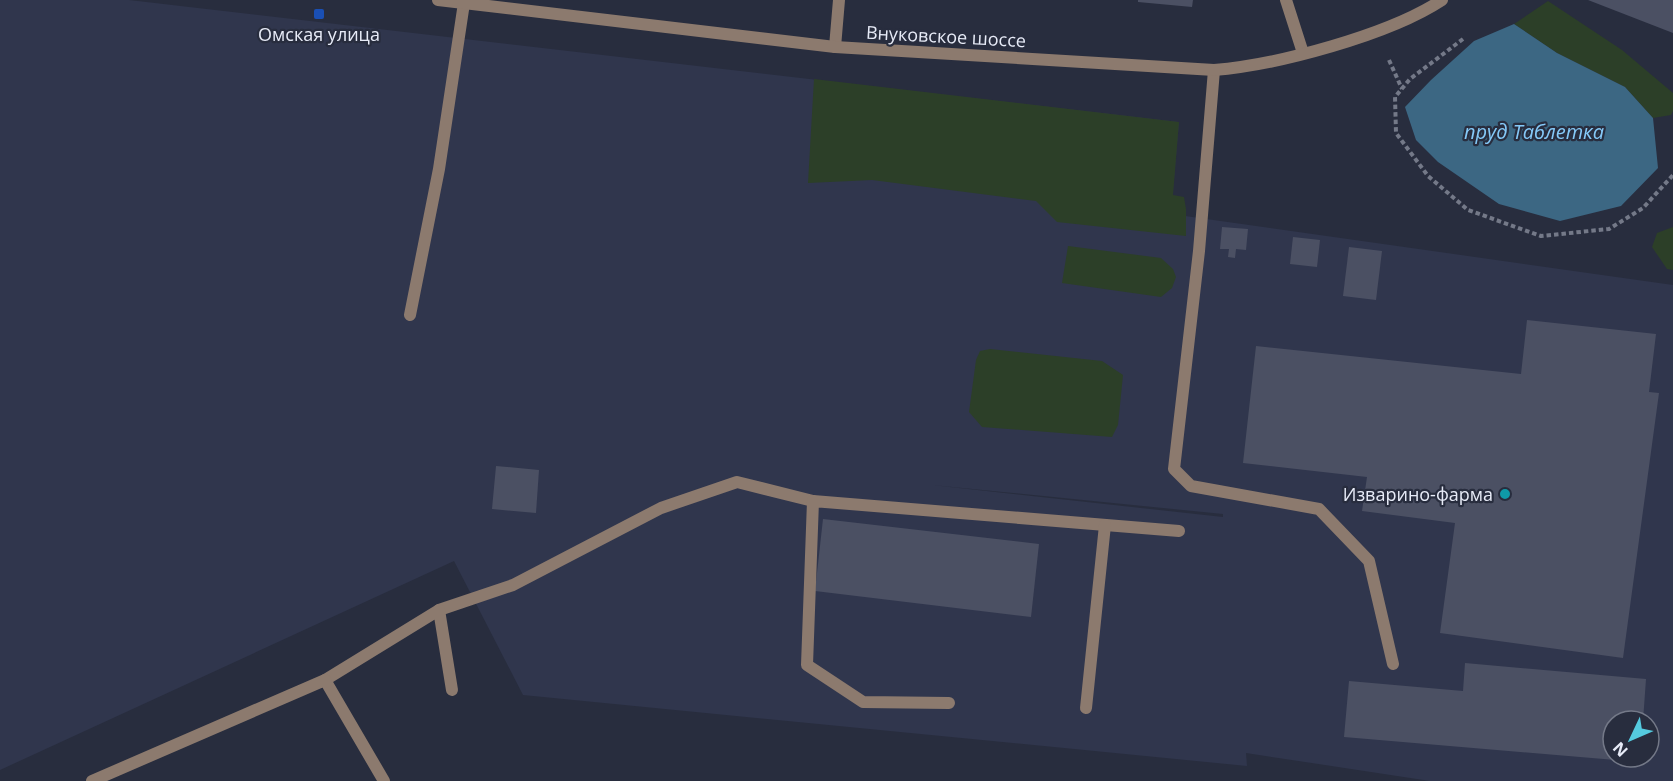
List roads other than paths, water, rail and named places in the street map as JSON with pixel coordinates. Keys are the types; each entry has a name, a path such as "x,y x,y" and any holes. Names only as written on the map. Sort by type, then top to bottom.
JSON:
{"street":[{"name":"Внуковское шоссе","path":"438,0 835,47 1214,70 1239,68 1350,40 1395,23 1442,0"},
{"path":"835,47 839,0"},
{"path":"1286,0 1303,53"},
{"path":"410,315 439,169 464,3"},
{"path":"1214,70 1199,251 1174,469 1191,486 1319,509 1368,561 1393,664"},
{"path":"92,781 325,680 439,610 513,585 661,508 737,482 813,501 1179,531"},
{"path":"813,501 807,665 863,702 949,703"},
{"path":"1086,708 1105,525"},
{"path":"439,610 452,690"},
{"path":"325,680 384,781"}],"water":[{"name":"пруд Таблетка","path":"1514,24 1557,53 1625,87 1653,118 1658,168 1621,206 1560,221 1499,204 1438,162 1416,140 1405,107 1474,41"}],"place":[{"name":"Омская улица","path":"319,14"},
{"name":"Изварино-фарма","path":"1505,494"}]}
